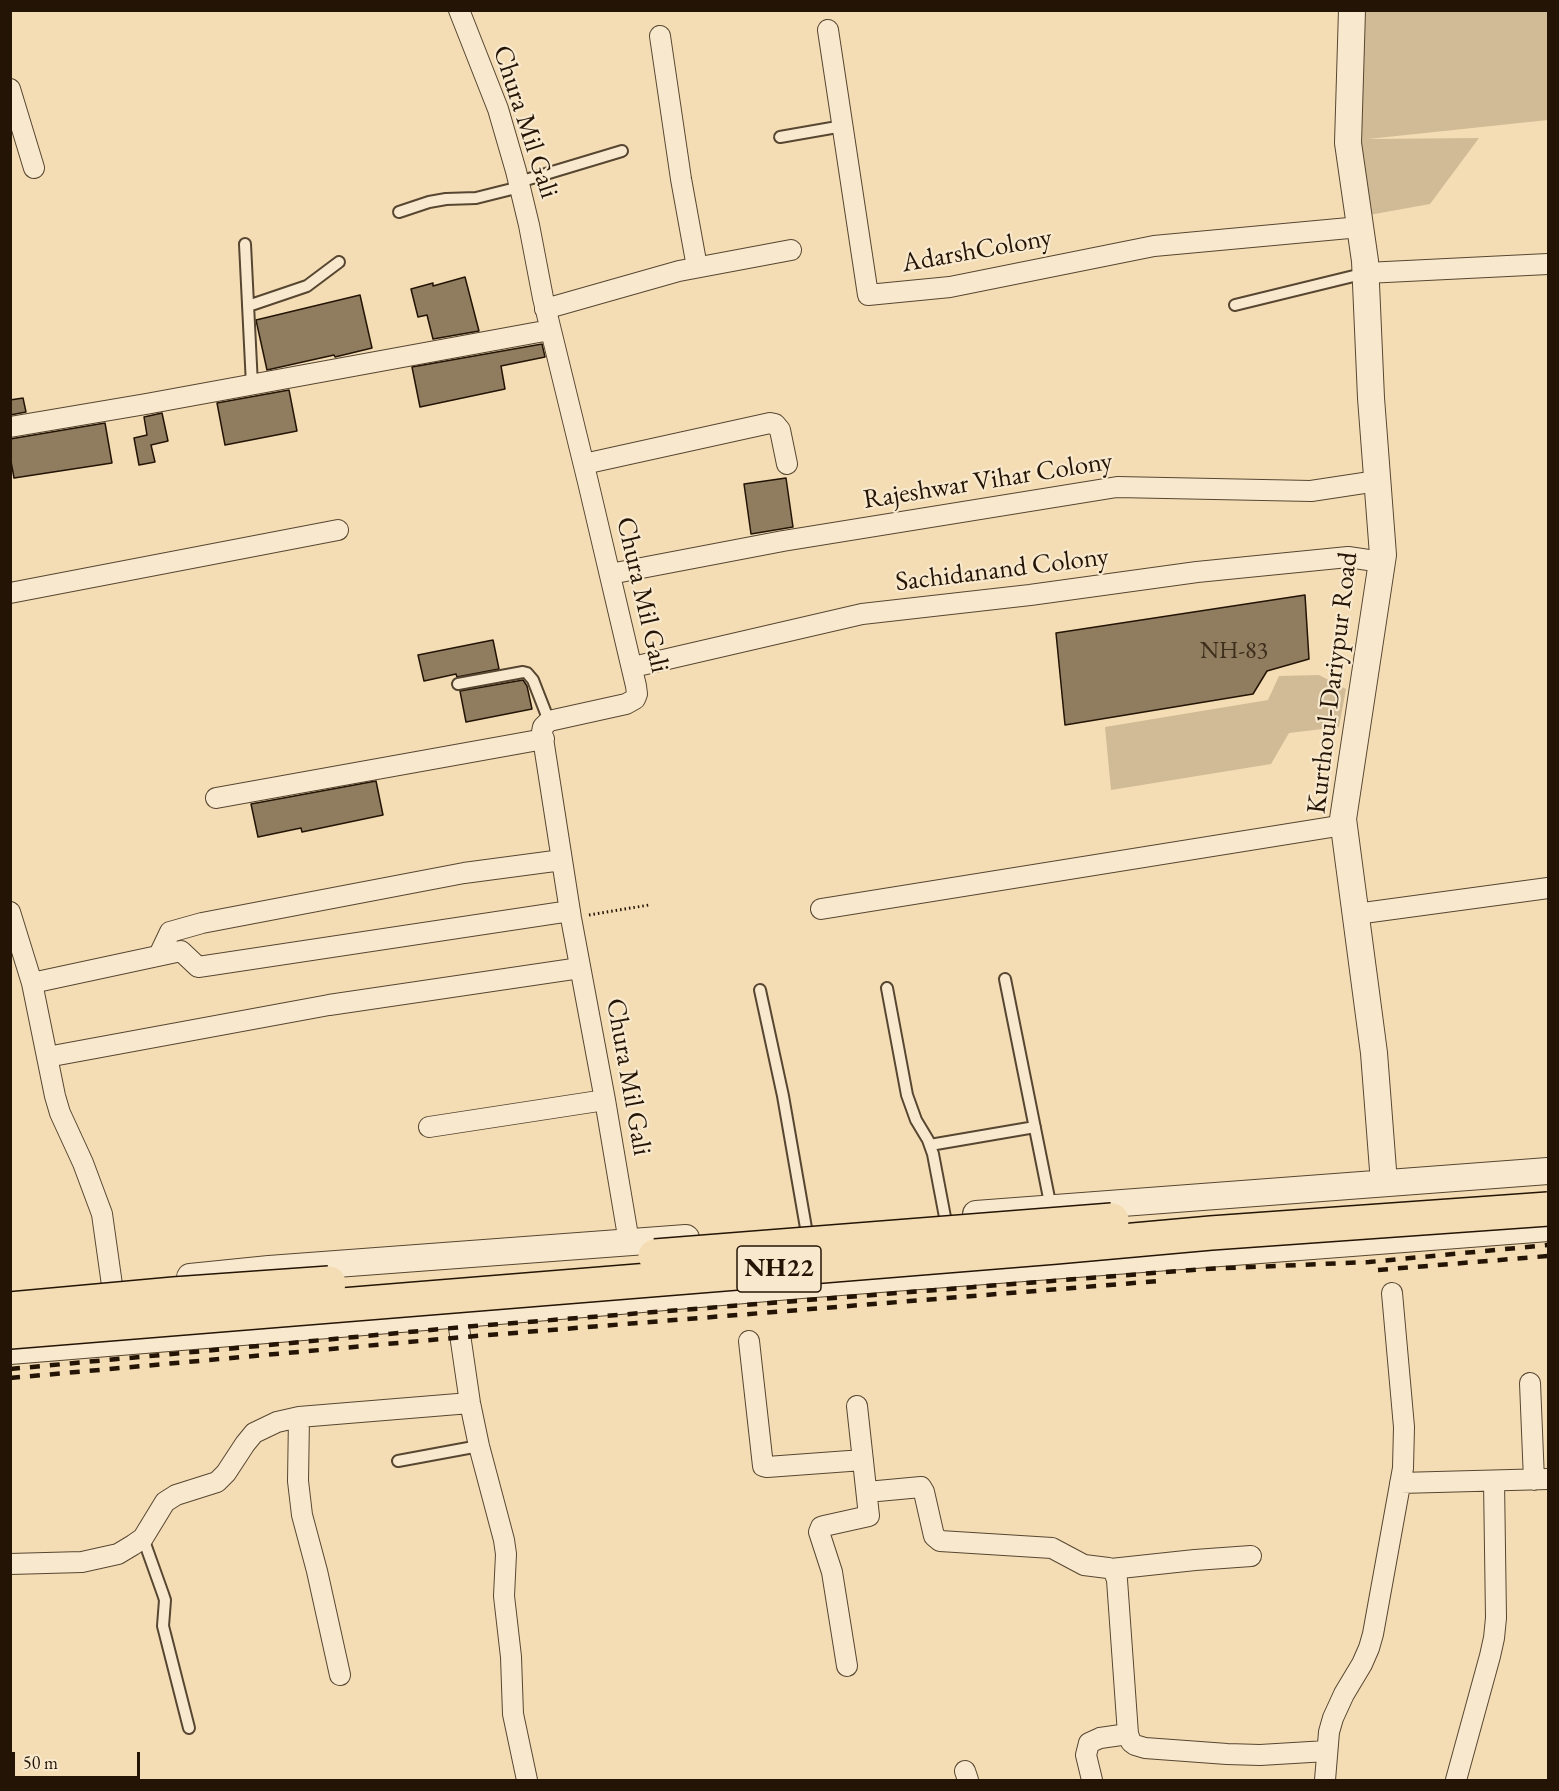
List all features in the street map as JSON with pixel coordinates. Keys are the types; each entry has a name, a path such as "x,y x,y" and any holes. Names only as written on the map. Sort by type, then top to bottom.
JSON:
{"highway":[{"name":"NH22","path":"10,1309 174,1294 475,1273 979,1229 1548,1188"},
{"name":"NH22","path":"10,1332 1056,1248 1211,1233 1548,1209"}],"street":[{"name":"Chura Mil Gali","path":"459,10 498,109 520,184 545,309 633,667 637,694 631,702 626,704 546,730 570,914 629,1242"},
{"name":"Kurthoul-Dariypur Road","path":"1352,10 1348,143 1366,273 1371,398 1382,562 1344,825 1374,1053 1384,1183"},
{"name":"AdarshColony","path":"828,30 868,295 950,287 1154,246 1360,227"},
{"path":"660,36 681,179 697,267"},
{"path":"10,89 34,168"},
{"path":"545,309 697,267 791,250"},
{"path":"1366,273 1548,264"},
{"path":"10,427 550,330"},
{"path":"584,464 770,423 775,424 780,430 787,464"},
{"name":"Rajeshwar Vihar Colony","path":"610,574 783,541 1117,487 1311,490 1377,481"},
{"path":"10,593 338,530"},
{"name":"Sachidanand Colony","path":"633,667 862,614 1030,595 1197,572 1348,557 1382,562"},
{"path":"216,798 546,730"},
{"path":"821,909 1344,825"},
{"path":"159,955 170,932 202,923 464,873 562,860"},
{"path":"1356,914 1548,888"},
{"path":"10,912 32,983 60,1113 83,1163 102,1214 112,1285"},
{"path":"32,983 181,951 198,967 570,914"},
{"path":"47,1058 329,1005 580,968"},
{"path":"429,1127 605,1100"},
{"path":"10,1294 269,1269 1548,1171"},
{"path":"1501,1174 1505,1231"},
{"path":"10,1351 801,1285 1548,1227"},
{"path":"684,1238 686,1295"},
{"path":"203,1276 208,1335"},
{"path":"1325,1780 1329,1732 1333,1718 1362,1664 1373,1634 1403,1468 1404,1427 1392,1293"},
{"path":"457,1314 470,1403 504,1540 506,1554 504,1596 511,1657 513,1714 527,1780"},
{"path":"749,1341 763,1466 863,1460"},
{"path":"1400,1483 1541,1479 1530,1383"},
{"path":"10,1564 58,1564 100,1559 118,1554 143,1538 160,1509 171,1498 211,1485 221,1478 254,1433 277,1422 299,1417 470,1403"},
{"path":"847,1666 832,1572 819,1532 821,1527 869,1515 857,1406"},
{"path":"299,1417 298,1481 302,1515 340,1675"},
{"path":"1456,1780 1490,1656 1495,1628 1494,1481"},
{"path":"867,1492 921,1487 934,1536 940,1541 1052,1548 1084,1564 1111,1569 1251,1556"},
{"path":"1111,1569 1117,1580 1128,1734 1131,1742 1144,1748 1227,1754 1260,1755 1327,1751"},
{"path":"1092,1780 1086,1755 1089,1743 1100,1738 1128,1734"}],"lane":[{"path":"780,136 843,126"},
{"path":"399,212 429,202 476,198 622,151"},
{"path":"245,244 252,385"},
{"path":"248,306 307,286 339,262"},
{"path":"1235,305 1366,273"},
{"path":"458,684 527,673 533,680 546,730"},
{"path":"1005,979 1052,1208"},
{"path":"887,988 911,1107 930,1144 937,1167 945,1217"},
{"path":"760,990 783,1096 806,1228"},
{"path":"930,1144 1035,1127"},
{"path":"398,1461 479,1446"},
{"path":"143,1538 165,1600 163,1626 189,1728"}],"path":[{"path":"570,914 649,905"}],"shaded area":[{"path":"1352,11 1548,11 1548,120 1368,139 1479,138 1430,204 1369,215 1358,140"},
{"path":"1319,675 1346,689 1339,727 1289,733 1271,764 1111,790 1105,727 1268,700 1279,676"}],"building":[{"path":"465,277 479,331 433,339 427,315 418,317 411,289 433,283 433,286"},
{"path":"360,295 372,348 267,370 256,320"},
{"path":"542,344 545,357 501,366 505,389 420,407 412,367"},
{"path":"289,390 297,431 225,445 217,403"},
{"path":"23,398 26,412 10,415 10,400"},
{"path":"162,413 168,441 151,445 155,462 139,465 134,438 147,435 144,417"},
{"path":"105,423 112,463 14,478 10,439"},
{"path":"786,478 793,527 751,534 744,484"},
{"path":"1305,595 1309,659 1267,671 1253,694 1065,725 1056,633"},
{"path":"493,640 499,669 457,677 456,674 424,681 418,655"},
{"path":"523,680 527,686 532,709 466,722 460,691"},
{"path":"376,781 383,815 302,832 301,828 258,837 251,804"}],"railway":[{"path":"10,1369 463,1327 1205,1269 1369,1262 1548,1245"},
{"path":"1378,1270 1548,1256"},
{"path":"10,1378 464,1337 1159,1281"}]}
